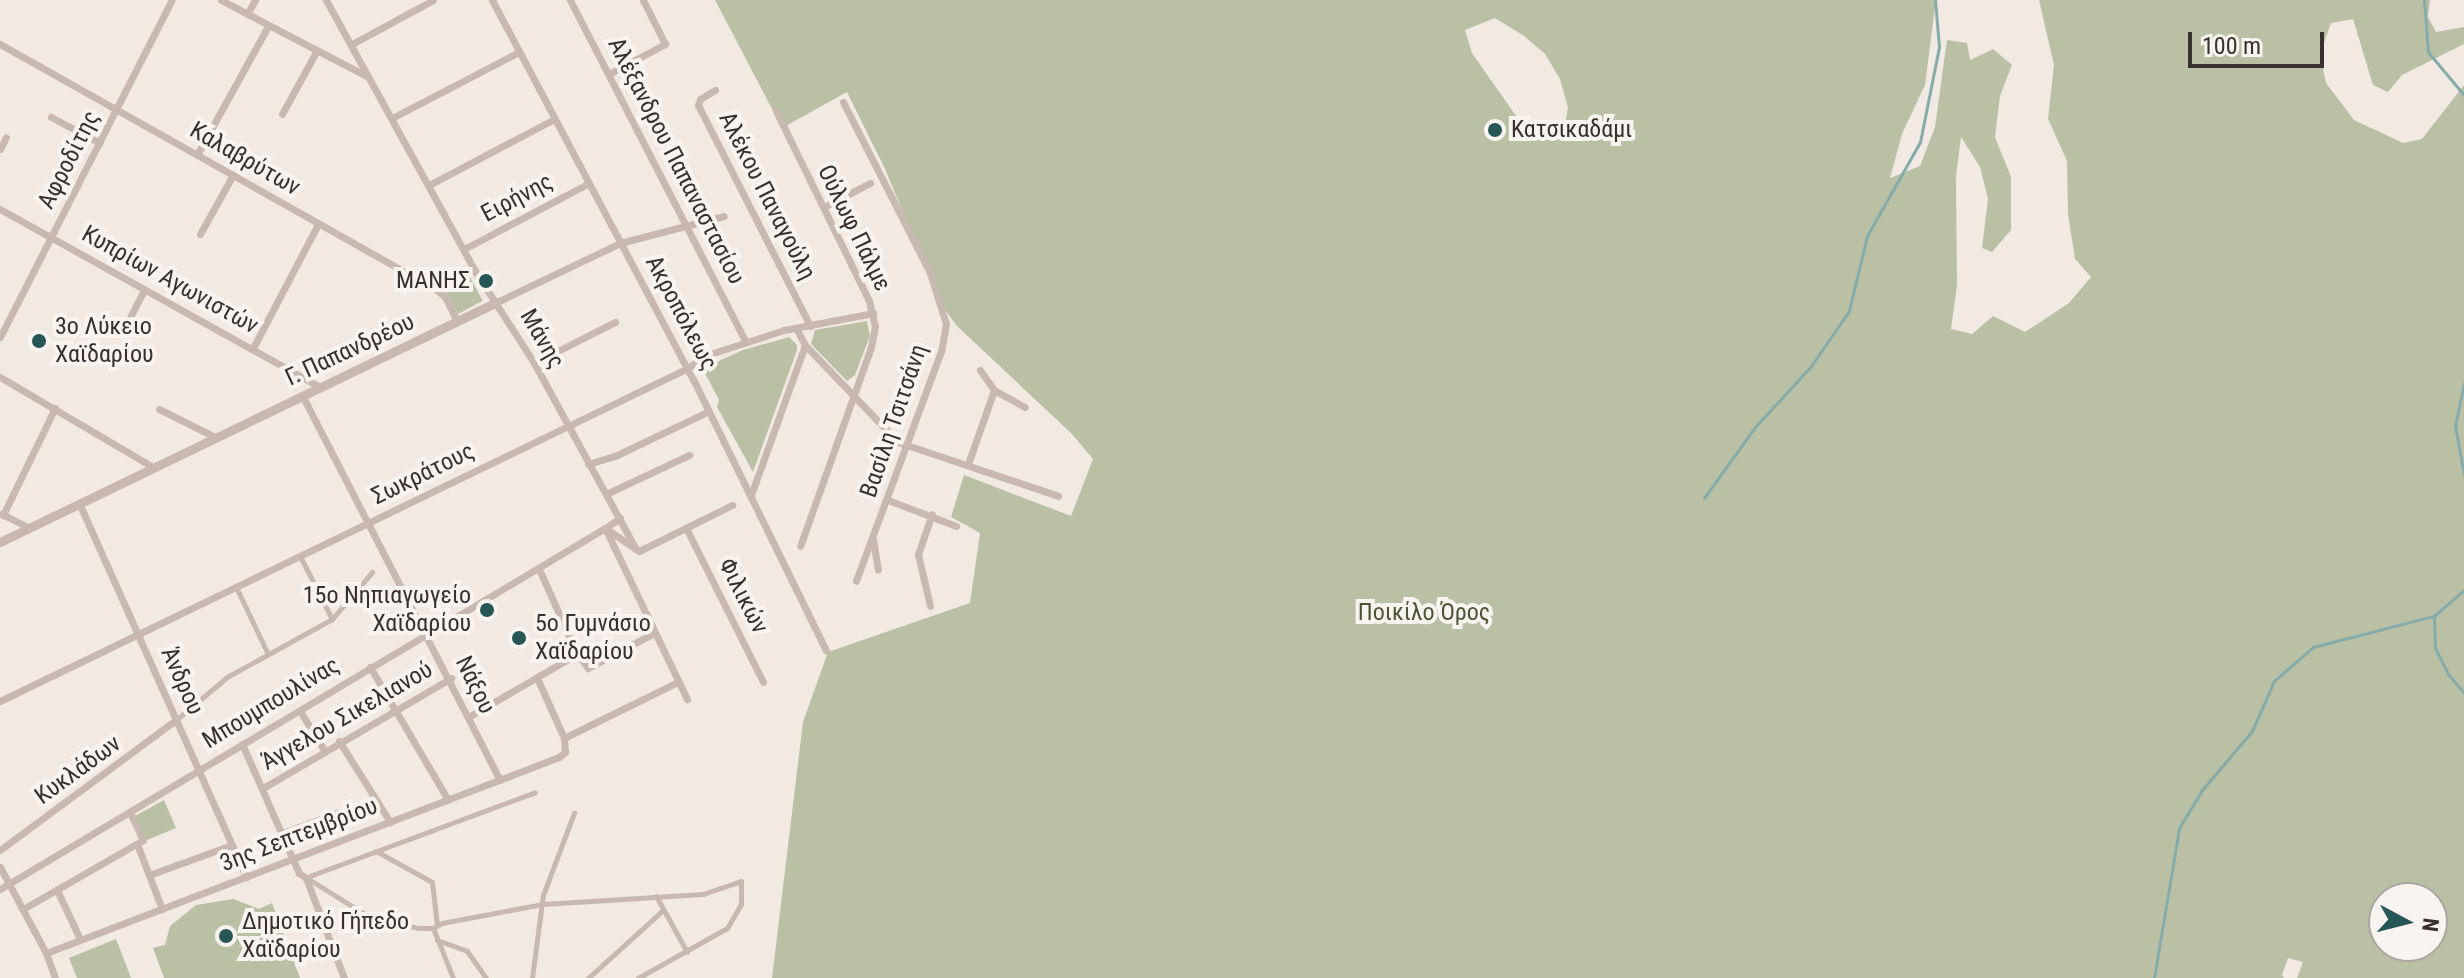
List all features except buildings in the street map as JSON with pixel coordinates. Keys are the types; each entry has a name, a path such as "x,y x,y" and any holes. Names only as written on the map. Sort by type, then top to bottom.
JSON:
{"street":[{"name":"Αφροδίτης","path":"0,337 172,0"},
{"path":"221,0 368,77"},
{"path":"247,14 255,0"},
{"name":"Μάνης","path":"326,0 475,271 534,363 637,551"},
{"path":"352,44 433,0"},
{"name":"Ακροπόλεως","path":"492,0 688,368 826,650"},
{"name":"Αλέξανδρου Παπαναστασίου","path":"570,0 745,340"},
{"path":"609,74 665,44 643,0"},
{"path":"198,153 268,26"},
{"name":"Καλαβρύτων","path":"0,44 437,290 445,297 457,321"},
{"path":"282,114 316,52"},
{"path":"392,118 519,52"},
{"name":"Αλέκου Παναγούλη","path":"715,90 700,99 698,105 810,326"},
{"name":"Βασίλη Τσιτσάνη","path":"843,102 930,273 946,324 941,351 856,581"},
{"name":"Ούλωφ Πάλμε","path":"776,111 873,313 874,337 800,546"},
{"path":"51,117 100,143"},
{"path":"429,185 554,119"},
{"path":"0,149 6,137"},
{"path":"200,234 233,175"},
{"name":"Ειρήνης","path":"464,249 589,183"},
{"path":"824,207 870,183"},
{"name":"Κυπρίων Αγωνιστών","path":"0,209 320,387"},
{"name":"Γ. Παπανδρέου","path":"0,542 620,243 724,216"},
{"path":"253,348 318,224"},
{"path":"437,290 475,271"},
{"path":"123,331 144,290"},
{"name":"Σωκράτους","path":"0,701 688,368 704,356 745,340 873,313"},
{"path":"534,363 615,322"},
{"path":"796,328 805,345 888,434 906,446 1058,496"},
{"path":"751,495 805,345"},
{"path":"980,370 994,390 1025,407"},
{"path":"0,377 153,467"},
{"path":"968,464 994,390"},
{"name":"Νάξου","path":"302,395 451,678 500,780"},
{"path":"29,528 2,514 55,408"},
{"path":"159,409 215,437"},
{"path":"588,464 615,456 709,411"},
{"path":"606,494 689,455"},
{"path":"888,500 932,514 956,526"},
{"name":"Άνδρου","path":"79,503 246,877"},
{"path":"605,528 637,551 732,505"},
{"path":"930,606 918,554 932,514"},
{"path":"605,528 620,518"},
{"path":"605,528 687,699"},
{"name":"Μπουμπουλίνας","path":"0,889 131,814 199,769 605,528"},
{"name":"Φιλικών","path":"686,528 763,682"},
{"path":"873,537 878,570"},
{"path":"300,556 332,619"},
{"path":"539,569 577,654 592,668 654,633"},
{"path":"177,719 227,677 332,619 372,572"},
{"path":"236,587 268,654"},
{"path":"470,716 577,654"},
{"path":"370,667 448,800"},
{"name":"Άγγελου Σικελιανού","path":"263,788 451,678"},
{"path":"537,678 564,738 678,682"},
{"path":"300,711 324,750"},
{"name":"Κυκλάδων","path":"0,850 177,719"},
{"name":"3ης Σεπτεμβρίου","path":"46,953 500,780 565,752 564,738"},
{"path":"339,741 390,822"},
{"path":"242,744 299,873 366,915 411,927 435,927 543,904 703,894 741,881 741,904 732,921 687,952 638,978"},
{"path":"306,878 535,792"},
{"path":"283,833 339,812"},
{"path":"532,978 548,877 574,813"},
{"path":"131,814 162,909"},
{"path":"23,909 140,842"},
{"path":"149,875 232,845"},
{"path":"376,850 432,882 437,940 453,978"},
{"path":"0,867 46,953 55,978"},
{"path":"306,878 344,978"},
{"path":"57,890 80,939"},
{"path":"656,896 687,952"},
{"path":"588,978 662,911"},
{"path":"437,940 467,951 486,978"}],"green space":[{"name":"Ποικίλο Όρος","path":"715,0 1936,0 1925,85 1902,134 1890,178 1920,166 1935,127 1947,40 1967,43 1970,60 1993,49 2012,65 2000,96 1995,137 2011,177 2011,230 1992,252 1982,248 1988,199 1980,167 1961,137 1956,176 1957,285 1951,329 1972,334 1993,316 2025,332 2069,303 2091,277 2075,259 2068,214 2067,161 2048,119 2054,65 2039,0 2430,0 2428,17 2436,32 2464,27 2464,44 2402,75 2388,92 2373,85 2353,19 2331,23 2320,54 2326,83 2354,120 2403,143 2422,139 2464,85 2464,978 2297,978 2303,962 2288,958 2282,975 2284,978 772,978 803,722 828,652 970,603 980,533 951,517 964,475 1071,516 1093,459 1072,434 957,326 942,306 885,169 847,92 782,128","holes":["1495,18 1545,54 1560,79 1568,108 1565,124 1544,134 1530,136 1472,53 1465,30"]},
{"path":"470,277 483,301 458,314 445,290"},
{"path":"867,321 870,336 855,375 847,381 811,344 815,330"},
{"path":"789,337 797,345 797,350 753,472 717,407 719,400 706,375 708,366 743,350"},
{"path":"164,800 176,828 147,840 135,816"},
{"name":"Δημοτικό Γήπεδο Χαϊδαρίου","path":"233,899 259,909 272,903 300,978 164,978 153,948 165,945 170,926 196,905"},
{"path":"116,939 131,978 77,978 69,958"}],"waterway":[{"path":"1704,498 1755,427 1811,366 1849,311 1867,236 1920,142 1939,47 1935,0"},
{"path":"2424,0 2428,52 2464,95"},
{"path":"2464,383 2455,426 2464,475"},
{"path":"2154,978 2179,828 2202,790 2252,731 2274,681 2313,647 2434,616 2464,590"},
{"path":"2434,618 2435,648 2448,674 2464,693"}],"place":[{"name":"Κατσικαδάμι","path":"1495,130"},
{"name":"ΜΑΝΗΣ","path":"486,281"},
{"name":"3ο Λύκειο Χαϊδαρίου","path":"39,341"},
{"name":"15ο Νηπιαγωγείο Χαϊδαρίου","path":"487,610"},
{"name":"5ο Γυμνάσιο Χαϊδαρίου","path":"519,638"},
{"name":"Δημοτικό Γήπεδο Χαϊδαρίου","path":"226,936"}]}
